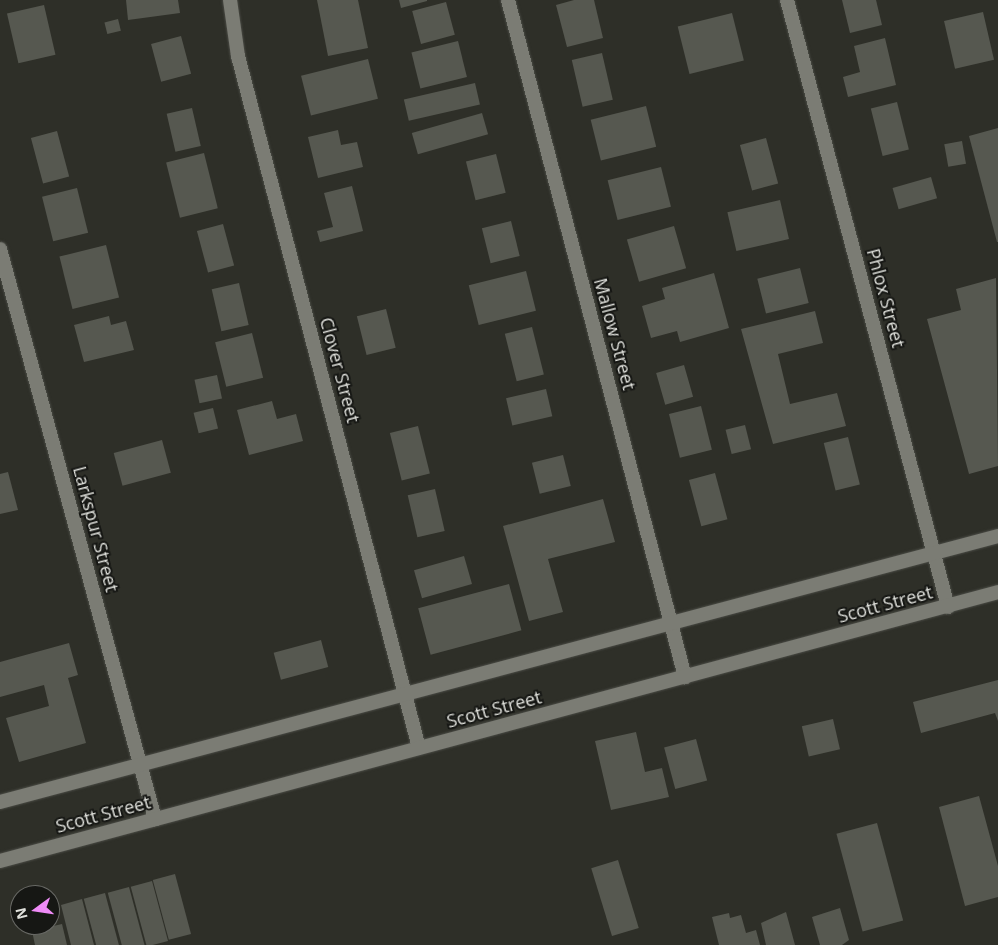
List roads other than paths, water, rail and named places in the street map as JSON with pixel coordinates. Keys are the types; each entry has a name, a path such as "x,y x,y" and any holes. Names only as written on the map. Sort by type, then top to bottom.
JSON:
{"street":[{"name":"Clover Street","path":"230,0 238,56 419,748"},
{"name":"Mallow Street","path":"508,0 685,677"},
{"name":"Phlox Street","path":"787,0 948,606"},
{"name":"Larkspur Street","path":"0,249 155,819"},
{"name":"Scott Street","path":"0,802 405,696 998,536"},
{"name":"Scott Street","path":"0,861 998,592"}]}
